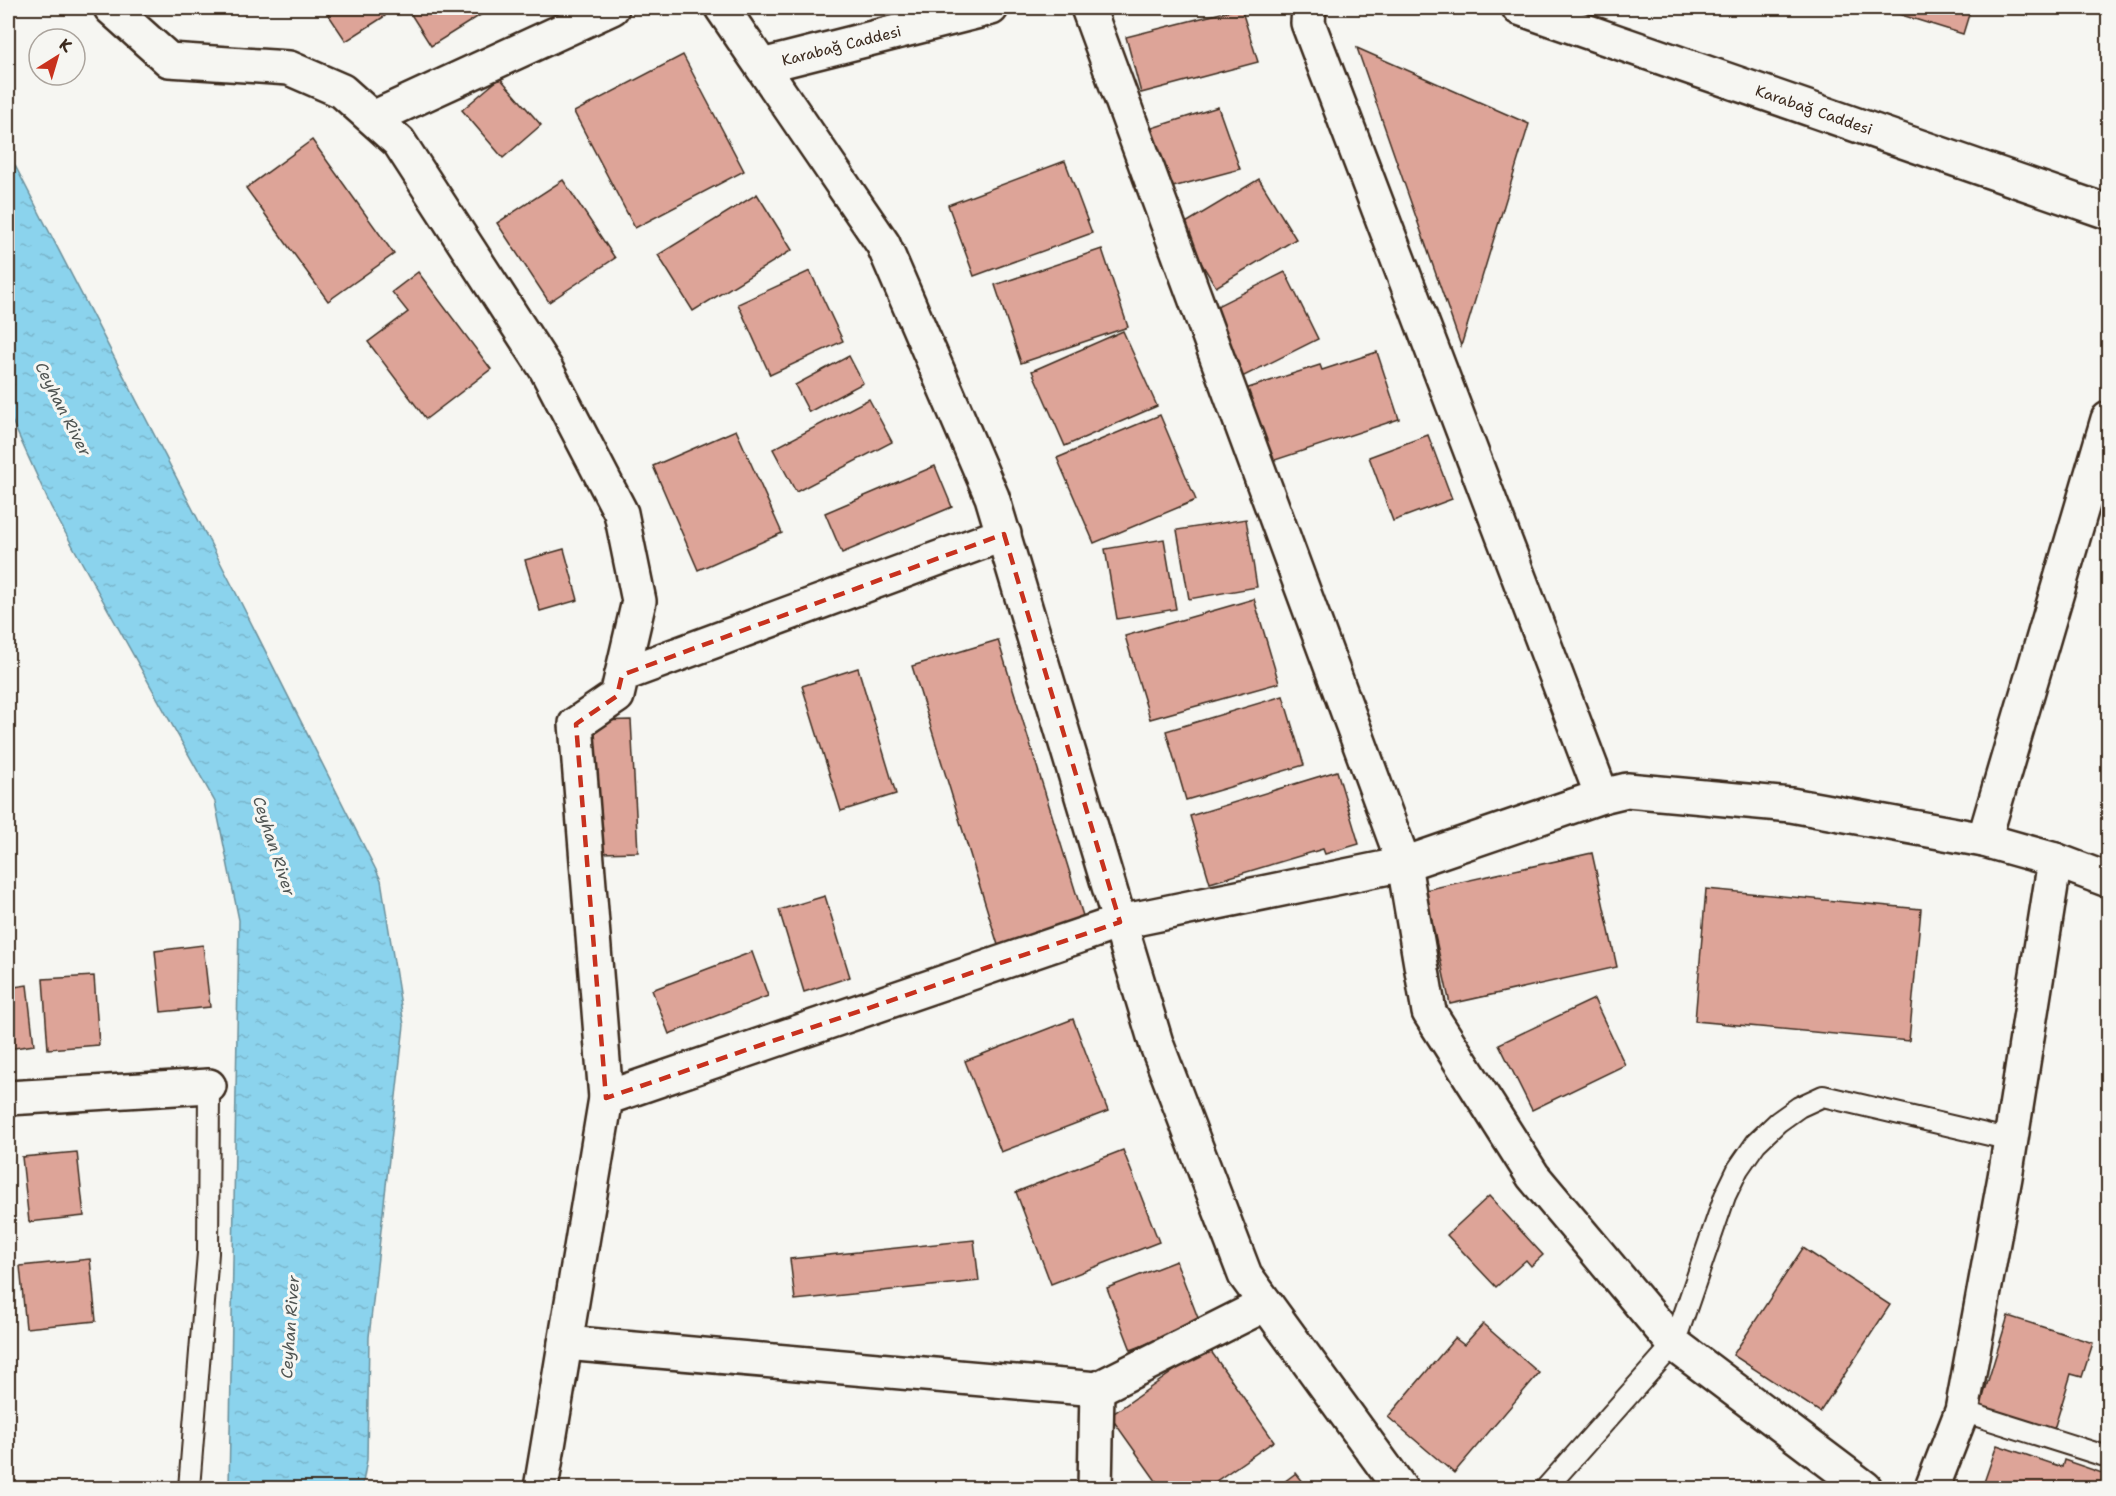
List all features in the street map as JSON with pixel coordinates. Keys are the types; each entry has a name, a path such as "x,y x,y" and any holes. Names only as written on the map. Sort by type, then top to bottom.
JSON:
{"street":[{"path":"111,8 169,60 289,68 342,91 399,142 546,369 621,513 639,601 617,696 576,724 606,1098 541,1488"},
{"path":"373,118 612,8"},
{"path":"722,8 883,244 992,496 1156,1043 1245,1275 1400,1488"},
{"name":"Karabağ Caddesi","path":"762,66 992,8"},
{"path":"1088,8 1404,864 1429,1012 1533,1176 1674,1344 1865,1488"},
{"path":"1310,8 1308,23 1602,796"},
{"name":"Karabağ Caddesi","path":"1519,8 2107,208"},
{"path":"1984,840 2109,419"},
{"path":"622,675 1004,534"},
{"path":"606,1098 1119,922 1404,864 1602,796 1627,790 1791,805 1984,840 2055,860 2109,880"},
{"path":"1932,1488 1962,1411 2012,1140 2055,860"},
{"path":"8,1098 209,1086"},
{"path":"565,1343 1096,1389 1266,1304"},
{"path":"1095,1488 1096,1389"}],"lane":[{"path":"189,1488 208,1253 209,1086"},
{"path":"1546,1488 1674,1344 1725,1196 1738,1168 1756,1143 1778,1122 1799,1107 1822,1096 2012,1140"},
{"path":"1962,1411 2109,1457"}],"highlighted area":[{"path":"1004,534 1120,922 606,1098 576,724 617,696 622,675"}],"water":[{"name":"Ceyhan River","path":"8,152 234,589 381,880 404,1025 369,1337 367,1460 362,1488 229,1488 239,920 215,802 51,507 8,412"}],"building":[{"path":"324,8 379,8 385,16 346,41"},
{"path":"407,8 489,8 490,9 431,46"},
{"path":"1241,8 1258,62 1141,93 1126,37"},
{"path":"1879,8 1971,8 1963,34"},
{"path":"1357,48 1529,124 1461,346"},
{"path":"683,55 744,171 635,228 574,112"},
{"path":"500,78 541,125 503,158 462,110"},
{"path":"1218,107 1240,169 1169,188 1149,129"},
{"path":"312,140 394,254 328,301 246,188"},
{"path":"1065,161 1092,233 974,276 948,205"},
{"path":"1259,179 1296,239 1216,287 1179,227"},
{"path":"563,180 615,258 549,302 497,223"},
{"path":"757,194 792,250 693,311 658,255"},
{"path":"1102,249 1128,327 1021,363 995,285"},
{"path":"810,271 843,341 770,375 738,304"},
{"path":"418,272 491,369 426,419 368,342 408,312 392,292"},
{"path":"1285,272 1318,339 1236,380 1203,313"},
{"path":"1123,331 1157,406 1065,446 1032,371"},
{"path":"1377,352 1399,419 1263,464 1239,391 1320,365 1322,370"},
{"path":"849,356 863,383 809,412 795,385"},
{"path":"869,399 892,442 796,492 773,449"},
{"path":"1160,415 1196,500 1094,543 1057,458"},
{"path":"736,430 782,533 698,570 653,466"},
{"path":"1428,435 1452,499 1393,521 1369,457"},
{"path":"935,466 952,507 842,553 825,513"},
{"path":"1246,519 1257,587 1189,599 1177,530"},
{"path":"1164,539 1176,609 1117,619 1105,549"},
{"path":"564,549 578,600 540,611 525,560"},
{"path":"1254,599 1279,683 1150,719 1125,636"},
{"path":"998,640 1084,919 998,945 912,666"},
{"path":"858,668 896,794 841,811 802,686"},
{"path":"1283,696 1304,765 1186,800 1166,731"},
{"path":"631,720 638,852 601,853 594,721"},
{"path":"1337,771 1359,844 1325,854 1323,849 1210,883 1190,816"},
{"path":"1592,853 1617,967 1450,1004 1425,890"},
{"path":"1706,889 1921,909 1909,1041 1695,1021"},
{"path":"825,896 850,977 804,992 779,910"},
{"path":"203,945 210,1007 161,1012 155,951"},
{"path":"752,952 768,996 669,1034 652,990"},
{"path":"94,976 99,1045 48,1049 43,979"},
{"path":"27,985 34,1045 8,1049 8,988"},
{"path":"1594,999 1625,1065 1532,1110 1499,1044"},
{"path":"1073,1019 1108,1111 1001,1152 965,1061"},
{"path":"1123,1150 1159,1242 1051,1284 1016,1192"},
{"path":"77,1152 84,1216 29,1222 22,1157"},
{"path":"1489,1196 1543,1255 1531,1266 1526,1260 1496,1287 1447,1235"},
{"path":"974,1240 979,1281 795,1300 790,1259"},
{"path":"1803,1248 1890,1305 1820,1412 1733,1355"},
{"path":"90,1259 96,1321 26,1328 20,1266"},
{"path":"1176,1261 1200,1323 1131,1350 1107,1288"},
{"path":"2008,1316 2093,1343 2082,1377 2071,1374 2054,1429 1980,1407"},
{"path":"1483,1324 1539,1373 1454,1473 1388,1417 1455,1338 1464,1345"},
{"path":"1208,1347 1274,1441 1206,1488 1161,1488 1110,1416"},
{"path":"1997,1445 2062,1467 2064,1460 2108,1475 2108,1488 1982,1488"},
{"path":"1296,1473 1308,1488 1276,1488"}]}
